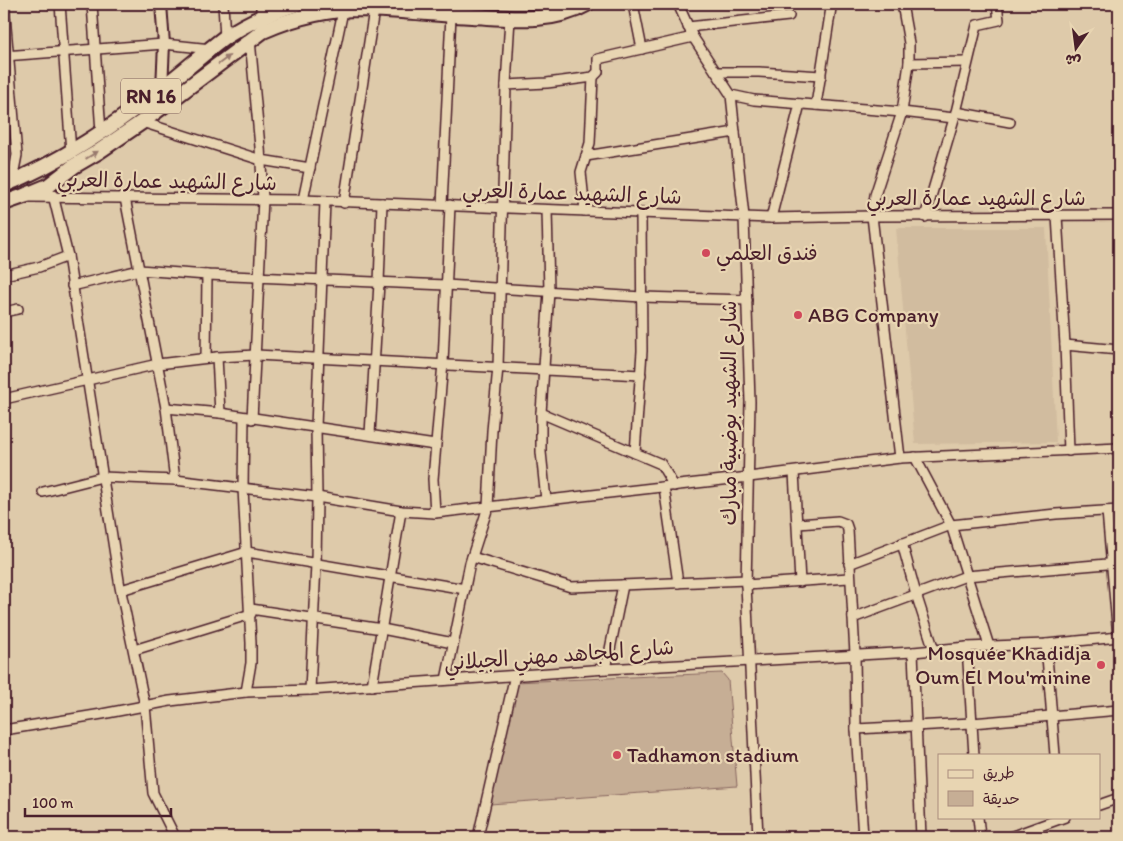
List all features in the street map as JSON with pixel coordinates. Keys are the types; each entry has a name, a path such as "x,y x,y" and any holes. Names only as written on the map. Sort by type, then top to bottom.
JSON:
{"main road":[{"name":"RN 16","path":"8,183 29,175 71,152 101,132 162,88 261,10 296,4"},
{"name":"RN 16","path":"4,203 24,196 51,192 250,40 263,31 306,15 374,10 529,19 565,14 587,4"},
{"path":"29,175 51,192"},
{"path":"8,183 24,196"}],"street":[{"path":"4,4 6,56 17,155 8,183"},
{"path":"60,4 71,152"},
{"path":"92,4 101,132"},
{"path":"162,4 164,44 162,88"},
{"path":"223,4 225,38"},
{"path":"633,4 642,48"},
{"name":"شارع الشهيد بوضبية مبارك","path":"678,4 693,37 731,95 744,217 750,402 746,582 758,837"},
{"path":"900,458 872,216 875,195 902,112 909,63 909,43 902,4"},
{"path":"925,217 955,115 977,25 1000,20 997,4"},
{"path":"816,105 831,8"},
{"path":"344,203 374,10"},
{"path":"303,200 343,11"},
{"path":"435,513 433,479 443,364 446,285 450,15"},
{"path":"688,27 789,16"},
{"path":"446,680 464,589 488,508 498,367 506,85 510,18"},
{"path":"506,85 547,83 593,77 598,72 598,59 693,37"},
{"path":"246,692 251,663 251,611 243,488 248,418 256,355 263,199 250,40"},
{"path":"6,56 164,44 211,49"},
{"path":"909,63 967,62"},
{"path":"716,72 759,72 821,76"},
{"path":"585,211 581,172 590,143 593,77"},
{"path":"731,95 754,100 955,115 1010,122"},
{"path":"771,218 800,104"},
{"path":"142,122 261,160 310,168"},
{"path":"586,156 735,132"},
{"path":"51,192 68,256 121,590 145,706 153,793 175,837"},
{"name":"شارع الشهيد عمارة العربي","path":"51,192 125,198 303,200 771,218 1119,216"},
{"path":"125,198 166,408 175,480"},
{"path":"310,690 316,564 316,427 325,202"},
{"path":"370,434 382,203"},
{"path":"546,500 541,452 541,414 549,291 547,210"},
{"path":"635,453 641,375 641,214"},
{"path":"1057,216 1065,345 1068,451"},
{"path":"4,275 39,267 68,256"},
{"path":"72,286 139,270 259,278 446,285 642,297 747,300"},
{"path":"206,358 207,275"},
{"path":"4,312 18,309"},
{"path":"1065,345 1119,350"},
{"path":"4,399 158,364 206,358 256,355 641,375"},
{"path":"217,357 220,413"},
{"path":"166,408 220,413 435,445"},
{"path":"541,414 661,464 669,486 678,582"},
{"path":"44,492 102,477 175,480 317,497 402,511 435,513 900,458 1119,448"},
{"path":"915,457 951,525 989,646"},
{"path":"794,472 800,582"},
{"path":"849,564 951,525 1056,514 1119,510"},
{"path":"372,686 402,511"},
{"path":"1107,511 1116,563 1119,637"},
{"path":"798,524 838,521 846,524 855,654 856,729 863,837"},
{"path":"902,543 934,650"},
{"path":"121,590 247,552 464,589"},
{"path":"472,557 572,587 678,582 800,582 849,578"},
{"path":"853,618 966,576 1116,563"},
{"path":"606,669 623,585"},
{"path":"134,650 251,611 314,618 453,643"},
{"name":"شارع المجاهد مهني الجيلاني","path":"4,730 170,701 246,692 310,690 750,660 1046,644 1119,637"},
{"path":"1046,644 1055,754"},
{"path":"966,647 974,754"},
{"path":"913,652 921,837"},
{"path":"478,837 514,675"},
{"path":"856,729 972,723 1119,710"},
{"path":"1100,805 1119,798"},
{"path":"978,818 980,837"},
{"path":"1010,837 1062,818"}],"shaded area":[{"path":"896,228 1046,228 1056,442 915,444"}],"green space":[{"name":"Tadhamon stadium","path":"722,673 728,680 737,786 490,804 516,682"}],"place":[{"name":"فندق العلمي","path":"706,253"},
{"name":"ABG Company","path":"798,315"},
{"name":"Mosquée Khadidja Oum El Mou'minine","path":"1101,665"},
{"name":"Tadhamon stadium","path":"617,755"}]}
